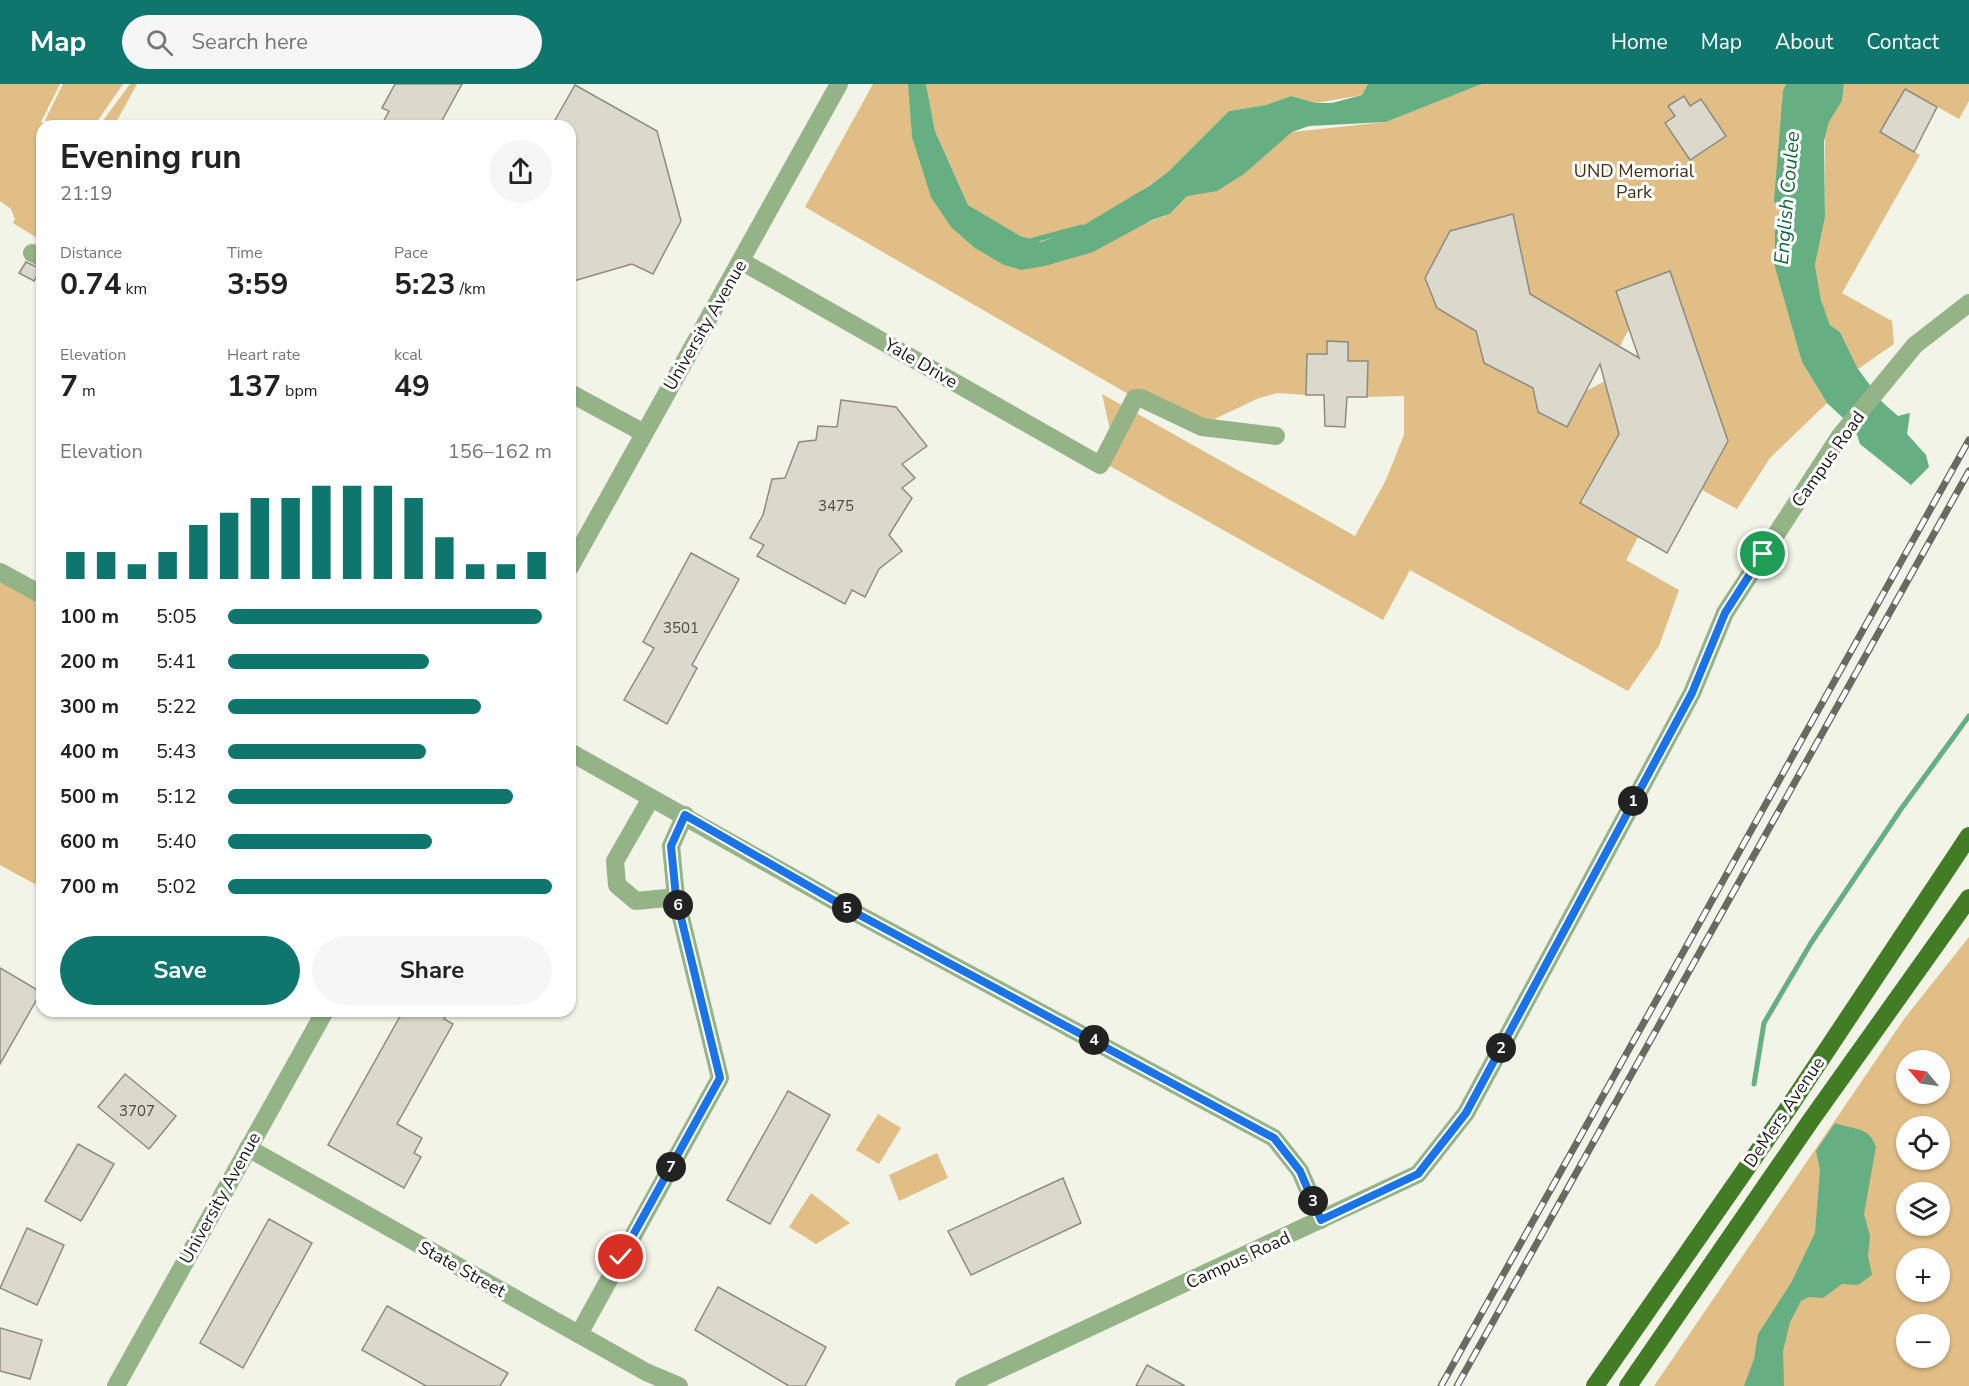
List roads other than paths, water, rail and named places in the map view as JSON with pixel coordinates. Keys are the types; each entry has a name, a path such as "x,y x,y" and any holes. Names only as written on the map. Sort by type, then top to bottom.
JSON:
{"main road":[{"name":"DeMers Avenue","path":"1595,1386 1789,1107 1969,836"},
{"name":"DeMers Avenue","path":"1628,1386 1809,1123 1969,898"}],"street":[{"name":"University Avenue","path":"576,556 839,84"},
{"name":"Yale Drive","path":"741,261 1101,463 1136,398 1141,398 1202,427 1276,436"},
{"name":"Campus Road","path":"964,1386 1418,1174 1466,1113 1692,693 1725,613 1840,436 1915,345 1969,303"},
{"path":"576,396 644,433"},
{"path":"0,572 36,592"},
{"path":"576,756 650,800 685,815 854,912 1274,1138 1300,1171 1321,1220"},
{"path":"650,800 615,861 617,885 636,901 676,897"},
{"path":"579,1334 720,1078 676,897 671,846 685,815"},
{"name":"University Avenue","path":"116,1386 322,1017"},
{"name":"State Street","path":"248,1148 646,1372 679,1386"}],"water":[{"path":"908,84 926,84 935,131 968,205 1020,236 1041,242 1079,228 1149,186 1169,171 1229,111 1266,105 1291,96 1316,103 1332,103 1362,95 1368,84 1482,84 1386,122 1309,126 1292,132 1244,174 1217,191 1187,196 1170,214 1152,220 1093,252 1045,266 1021,270 1004,265 975,248 951,227 931,197 912,137"},
{"path":"1786,84 1844,84 1842,101 1829,122 1824,141 1825,217 1815,265 1821,300 1830,325 1840,332 1858,369 1883,403 1898,416 1910,413 1907,434 1926,455 1929,467 1911,485 1860,444 1855,429 1827,403 1802,362 1775,267 1775,231 1782,213 1774,201 1783,90"},
{"path":"1835,1123 1865,1132 1876,1147 1864,1214 1870,1236 1868,1256 1872,1275 1858,1285 1842,1284 1823,1298 1809,1297 1801,1301 1790,1322 1783,1351 1784,1386 1744,1386 1754,1359 1758,1334 1791,1283 1815,1233 1820,1170 1816,1151"}],"waterway":[{"name":"English Coulee","path":"1030,241 1082,227"},
{"path":"1754,1084 1764,1023 1811,943 1901,809 1969,716"}],"railway":[{"path":"1441,1386 1969,440"},
{"path":"1457,1386 1969,471"}],"park label":[{"name":"UND Memorial Park","path":"1634,181"}]}
